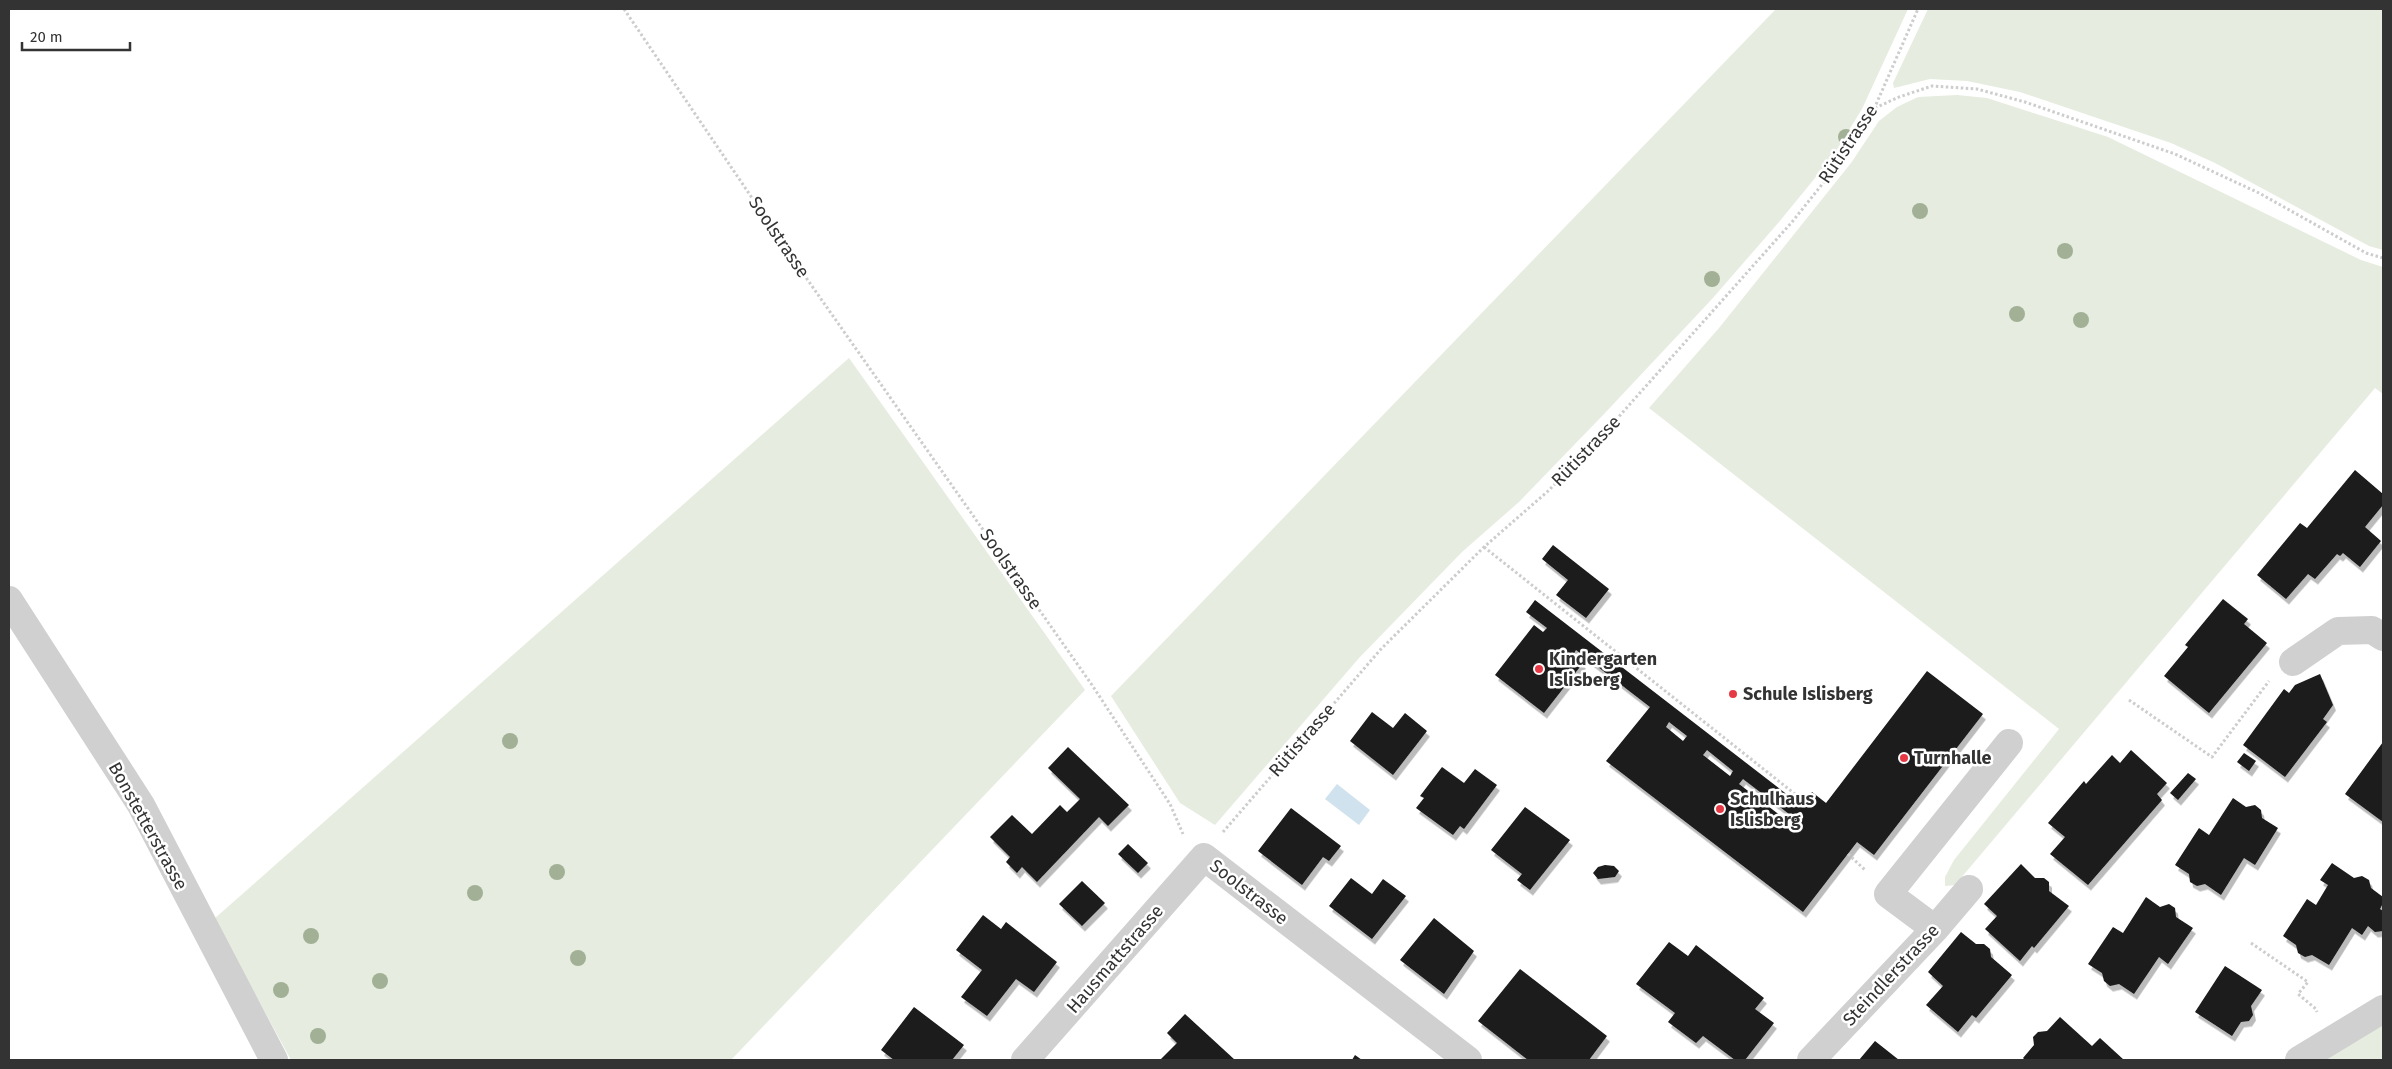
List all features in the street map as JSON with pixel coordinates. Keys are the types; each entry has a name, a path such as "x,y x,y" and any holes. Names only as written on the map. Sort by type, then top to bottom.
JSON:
{"street":[{"name":"Bonstetterstrasse","path":"9,600 141,805 274,1060"},
{"path":"2293,662 2338,631 2372,630 2383,637"},
{"path":"1935,929 1888,894 2010,743"},
{"name":"Hausmattstrasse","path":"1025,1060 1204,857"},
{"name":"Soolstrasse","path":"1204,857 1468,1060"},
{"name":"Steindlerstrasse","path":"1810,1060 1935,929 1969,889"},
{"path":"2299,1060 2383,1009"}],"path":[{"name":"Soolstrasse","path":"624,9 807,279 1092,685 1170,804 1187,842 1204,857"},
{"name":"Rütistrasse","path":"1204,857 1293,749 1381,649 1484,547 1546,492 1590,449 1701,326 1840,162 1874,109 1918,9"},
{"path":"1874,109 1899,97 1932,86 1977,88 2025,102 2175,154 2259,193 2366,253 2383,258"},
{"path":"1484,547 1805,802"},
{"path":"2129,700 2212,757 2277,671 2293,662"},
{"path":"2251,943 2308,982 2298,994 2316,1009 2319,1024 2331,1042"}],"shaded area":[{"path":"1776,9 1908,9 1862,109 1833,156 1712,299 1519,502 1462,552 1359,658 1215,825 1180,803 1111,696"},
{"path":"1928,9 2383,9 2383,250 2369,246 2215,163 2171,143 2020,92 1967,81 1930,79 1894,88 1893,83"},
{"path":"1957,95 1987,98 2108,137 2361,260 2383,267 2383,394 2375,388 1955,885 1945,886 1945,877 1954,860 2059,729 1649,408 1719,328 1851,163 1879,121 1897,107 1918,97"},
{"path":"849,358 1085,690 731,1060 291,1060 214,919"},
{"path":"2383,1009 2383,1060 2299,1060"}],"water":[{"path":"1337,784 1370,810 1359,825 1325,799"}],"building":[{"path":"2355,470 2383,494 2383,505 2365,527 2381,541 2360,567 2343,553 2340,556 2337,554 2315,579 2308,574 2286,599 2257,575 2300,523 2307,528"},
{"path":"1553,545 1609,589 1586,618 1556,595 1568,580 1542,559"},
{"path":"2223,599 2248,619 2244,624 2267,643 2209,713 2164,676 2188,647 2185,645"},
{"path":"1535,600 1802,806 1812,792 1826,803 1927,671 1983,714 1874,855 1857,842 1803,912 1606,761 1650,707 1576,650 1573,655 1583,663 1544,713 1495,675 1534,625 1543,632 1547,628 1526,612","holes":["1669,722 1687,736 1683,741 1666,727","1707,750 1733,771 1730,776 1703,755","1743,779 1789,814 1785,819 1739,784"]},
{"path":"2320,674 2333,705 2323,719 2327,722 2285,777 2243,745 2284,689 2289,693 2295,685"},
{"path":"1372,712 1393,728 1405,713 1427,731 1393,775 1350,741"},
{"path":"2383,742 2383,822 2345,794"},
{"path":"1068,747 1129,805 1108,826 1099,817 1037,882 1022,867 1017,873 1006,862 1010,857 990,837 1012,815 1032,834 1060,805 1067,812 1080,799 1048,768"},
{"path":"2131,750 2167,783 2157,794 2162,800 2088,885 2050,854 2065,837 2048,823 2084,781 2086,784 2112,755 2120,763"},
{"path":"2244,753 2256,761 2249,771 2237,762"},
{"path":"1442,767 1464,783 1475,769 1497,785 1464,829 1460,826 1453,835 1416,808 1424,798 1420,796"},
{"path":"2188,773 2196,779 2178,800 2170,793"},
{"path":"2233,798 2246,807 2255,805 2261,810 2262,818 2278,828 2255,865 2244,858 2221,895 2205,884 2197,886 2190,882 2189,874 2175,865 2199,828 2209,835"},
{"path":"1525,807 1570,840 1530,890 1517,880 1522,874 1491,850"},
{"path":"1291,808 1341,846 1329,861 1323,857 1302,885 1258,851"},
{"path":"1128,844 1148,863 1138,873 1118,854"},
{"path":"2332,863 2354,878 2362,876 2369,880 2371,888 2383,897 2380,909 2383,911 2383,931 2375,932 2368,926 2362,935 2352,928 2329,965 2312,955 2305,957 2298,953 2296,945 2283,936 2307,899 2316,905 2328,885 2320,880"},
{"path":"2021,864 2035,878 2044,878 2049,882 2049,891 2069,906 2034,948 2032,946 2020,961 1985,929 1997,916 1984,904"},
{"path":"1605,865 1614,866 1619,871 1615,877 1598,879 1593,873 1598,867"},
{"path":"1351,878 1372,894 1383,879 1406,896 1372,939 1329,906"},
{"path":"1082,881 1105,903 1082,926 1059,904"},
{"path":"2146,897 2160,907 2169,904 2175,908 2176,917 2193,928 2168,964 2159,957 2134,994 2119,984 2110,986 2104,981 2102,973 2088,964 2113,927 2123,933"},
{"path":"983,915 1001,929 1006,922 1057,962 1034,992 1016,979 987,1016 961,997 982,970 956,950"},
{"path":"1434,918 1474,951 1444,994 1400,960"},
{"path":"1961,932 1976,944 1984,944 1990,949 1991,957 2012,975 1976,1018 1972,1015 1958,1032 1926,1005 1943,986 1928,972"},
{"path":"1669,942 1688,956 1696,945 1764,998 1755,1009 1774,1023 1745,1060 1735,1060 1703,1036 1696,1043 1668,1022 1675,1013 1636,984"},
{"path":"2225,966 2262,990 2251,1006 2253,1015 2249,1021 2241,1022 2232,1036 2195,1012"},
{"path":"1520,969 1607,1036 1589,1060 1528,1060 1478,1021"},
{"path":"914,1007 964,1045 952,1060 894,1060 881,1050"},
{"path":"1185,1014 1235,1060 1160,1060 1177,1043 1167,1033"},
{"path":"2060,1017 2092,1046 2100,1038 2124,1060 2025,1060 2023,1058 2034,1045 2033,1037 2038,1032 2047,1031"},
{"path":"1875,1041 1899,1060 1859,1060"},
{"path":"1355,1055 1362,1060 1352,1060"}],"place":[{"name":"Kindergarten Islisberg","path":"1539,669"},
{"name":"Schule Islisberg","path":"1733,694"},
{"name":"Turnhalle","path":"1904,758"},
{"name":"Schulhaus Islisberg","path":"1720,809"}]}
